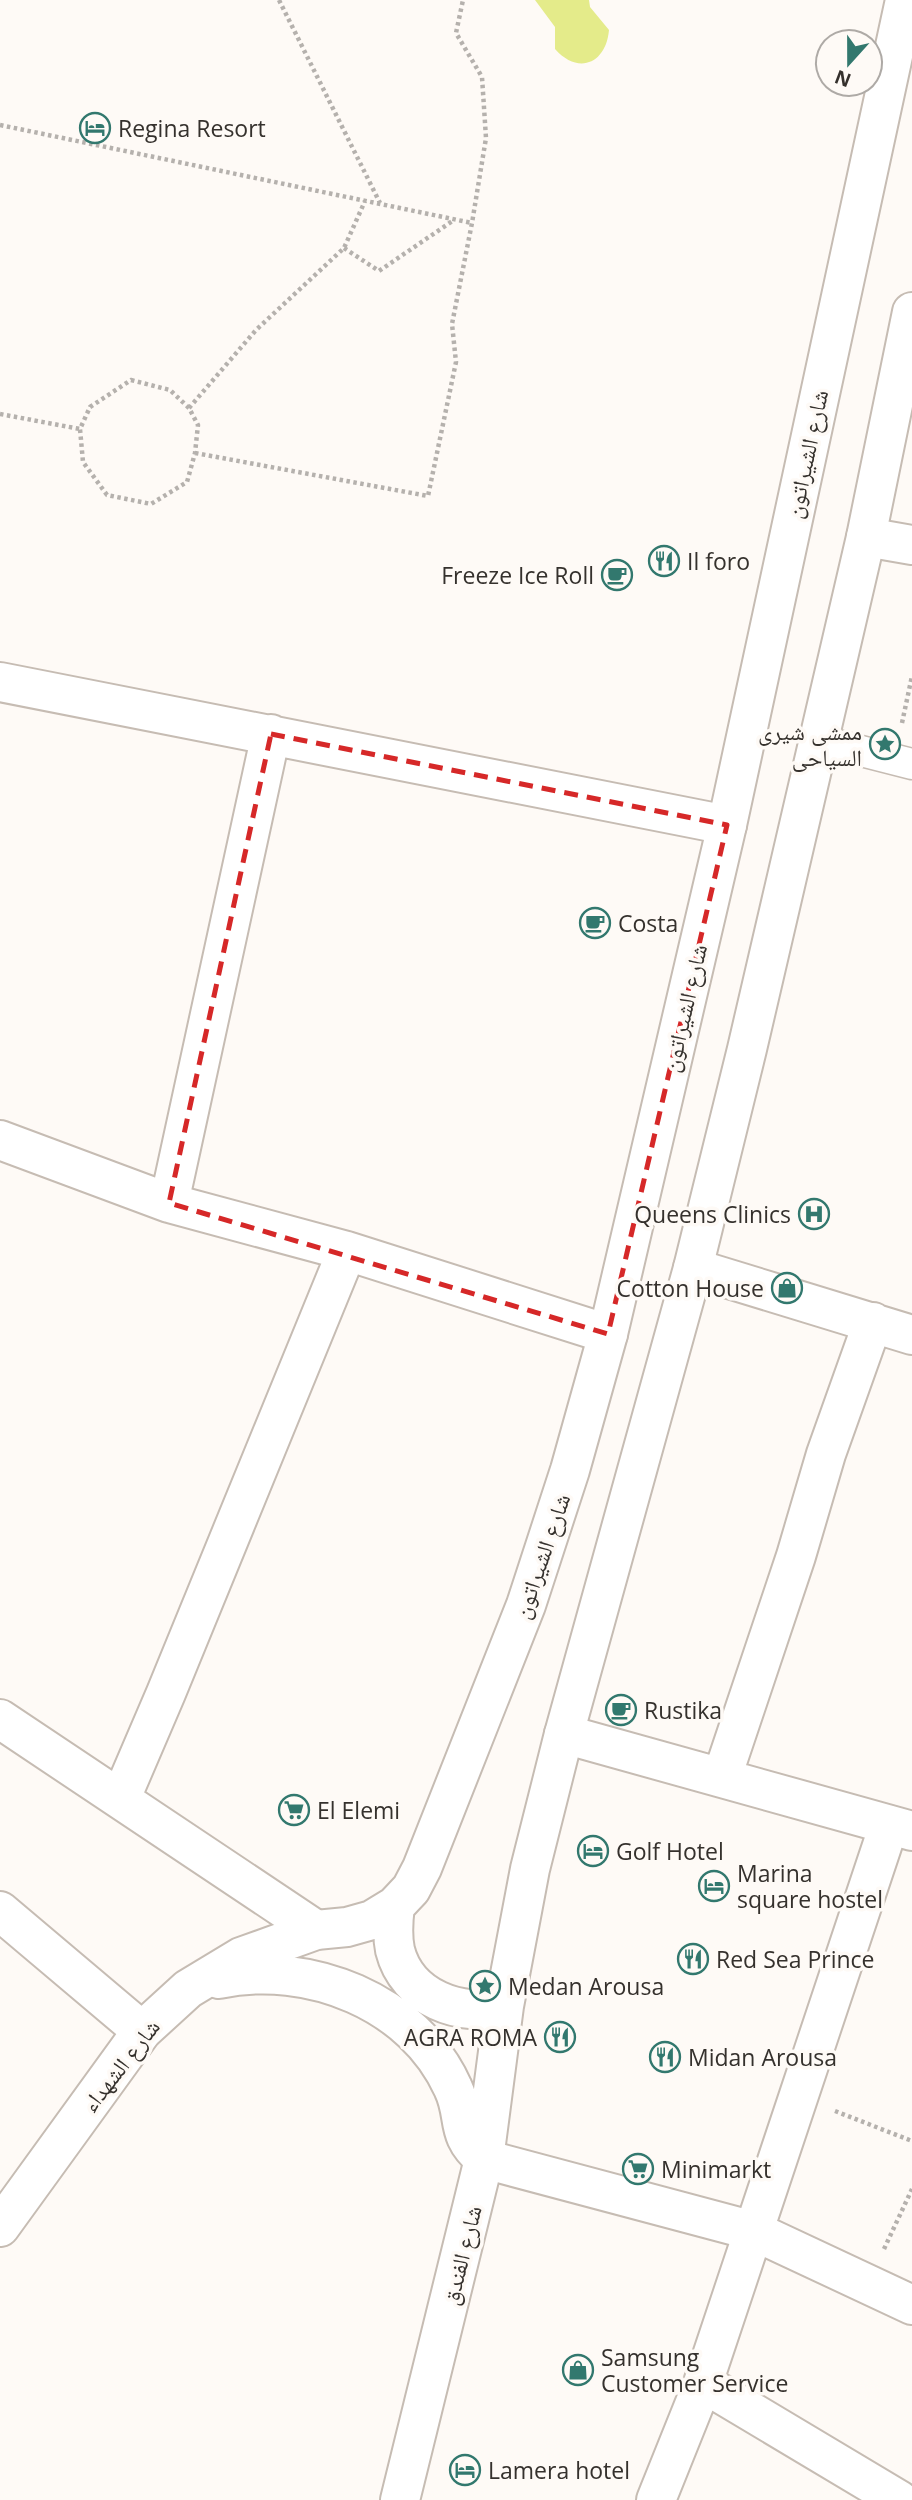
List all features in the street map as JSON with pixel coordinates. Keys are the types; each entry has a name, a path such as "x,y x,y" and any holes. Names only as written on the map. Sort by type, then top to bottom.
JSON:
{"street":[{"name":"شارع الشيراتون","path":"316,1930 347,1927 372,1920 395,1906 411,1889 422,1868 526,1605 569,1470 608,1334 727,825 905,0"},
{"path":"395,1906 393,1929 396,1952 406,1973 421,1990 441,2003 463,2010 486,2011 504,2006 530,1869 564,1734 693,1268 747,1049 866,537 912,312"},
{"path":"866,537 912,545"},
{"path":"0,682 727,825"},
{"path":"169,1203 271,734"},
{"path":"818,740 904,762"},
{"path":"0,1140 169,1203 346,1251 608,1334"},
{"path":"121,1798 346,1251"},
{"path":"693,1268 912,1335"},
{"path":"722,1777 796,1556 826,1454 873,1322"},
{"path":"0,1719 316,1930"},
{"path":"564,1734 901,1828 798,2097 703,2383 656,2500"},
{"path":"5,1925 142,2031"},
{"name":"شارع الشهداء","path":"0,2227 142,2031 188,1989 241,1957 316,1930"},
{"path":"188,1989 221,1979 256,1974 290,1975 324,1982 357,1994 386,2011 414,2033 436,2060 454,2089 466,2139 484,2159 754,2231 912,2305"},
{"name":"شارع الفندق","path":"400,2500 484,2159 504,2006"},
{"path":"703,2383 900,2500"}],"path":[{"path":"279,0 380,204"},
{"path":"195,453 428,496 456,362 452,324 486,138 482,77 456,33 463,0"},
{"path":"0,125 472,223"},
{"path":"189,408 256,330 344,248 365,201"},
{"path":"344,248 379,271 455,220"},
{"path":"131,380 170,390 189,408 198,425 195,453 187,482 150,504 107,495 83,462 80,429 90,407 131,380"},
{"path":"0,414 80,429"},
{"path":"904,762 912,676"},
{"path":"798,2097 912,2141"},
{"path":"868,2284 912,2189"}],"highlighted area":[{"path":"271,734 727,825 608,1334 169,1203"}],"shaded area":[{"path":"535,0 589,0 590,7 609,30 603,51 590,62 573,62 564,57 555,49 555,27"}],"place":[{"name":"Regina Resort","path":"95,128"},
{"name":"Il foro","path":"664,561"},
{"name":"Freeze Ice Roll","path":"617,575"},
{"name":"ممشى شيرى السياحى","path":"885,744"},
{"name":"Costa","path":"595,923"},
{"name":"Queens Clinics","path":"814,1214"},
{"name":"Cotton House","path":"787,1288"},
{"name":"Rustika","path":"621,1710"},
{"name":"El Elemi","path":"294,1810"},
{"name":"Golf Hotel","path":"593,1851"},
{"name":"Marina square hostel","path":"714,1886"},
{"name":"Red Sea Prince","path":"693,1959"},
{"name":"Medan Arousa","path":"485,1986"},
{"name":"AGRA ROMA","path":"560,2037"},
{"name":"Midan Arousa","path":"665,2057"},
{"name":"Minimarkt","path":"638,2169"},
{"name":"Samsung Customer Service","path":"578,2370"},
{"name":"Lamera hotel","path":"465,2470"}]}
